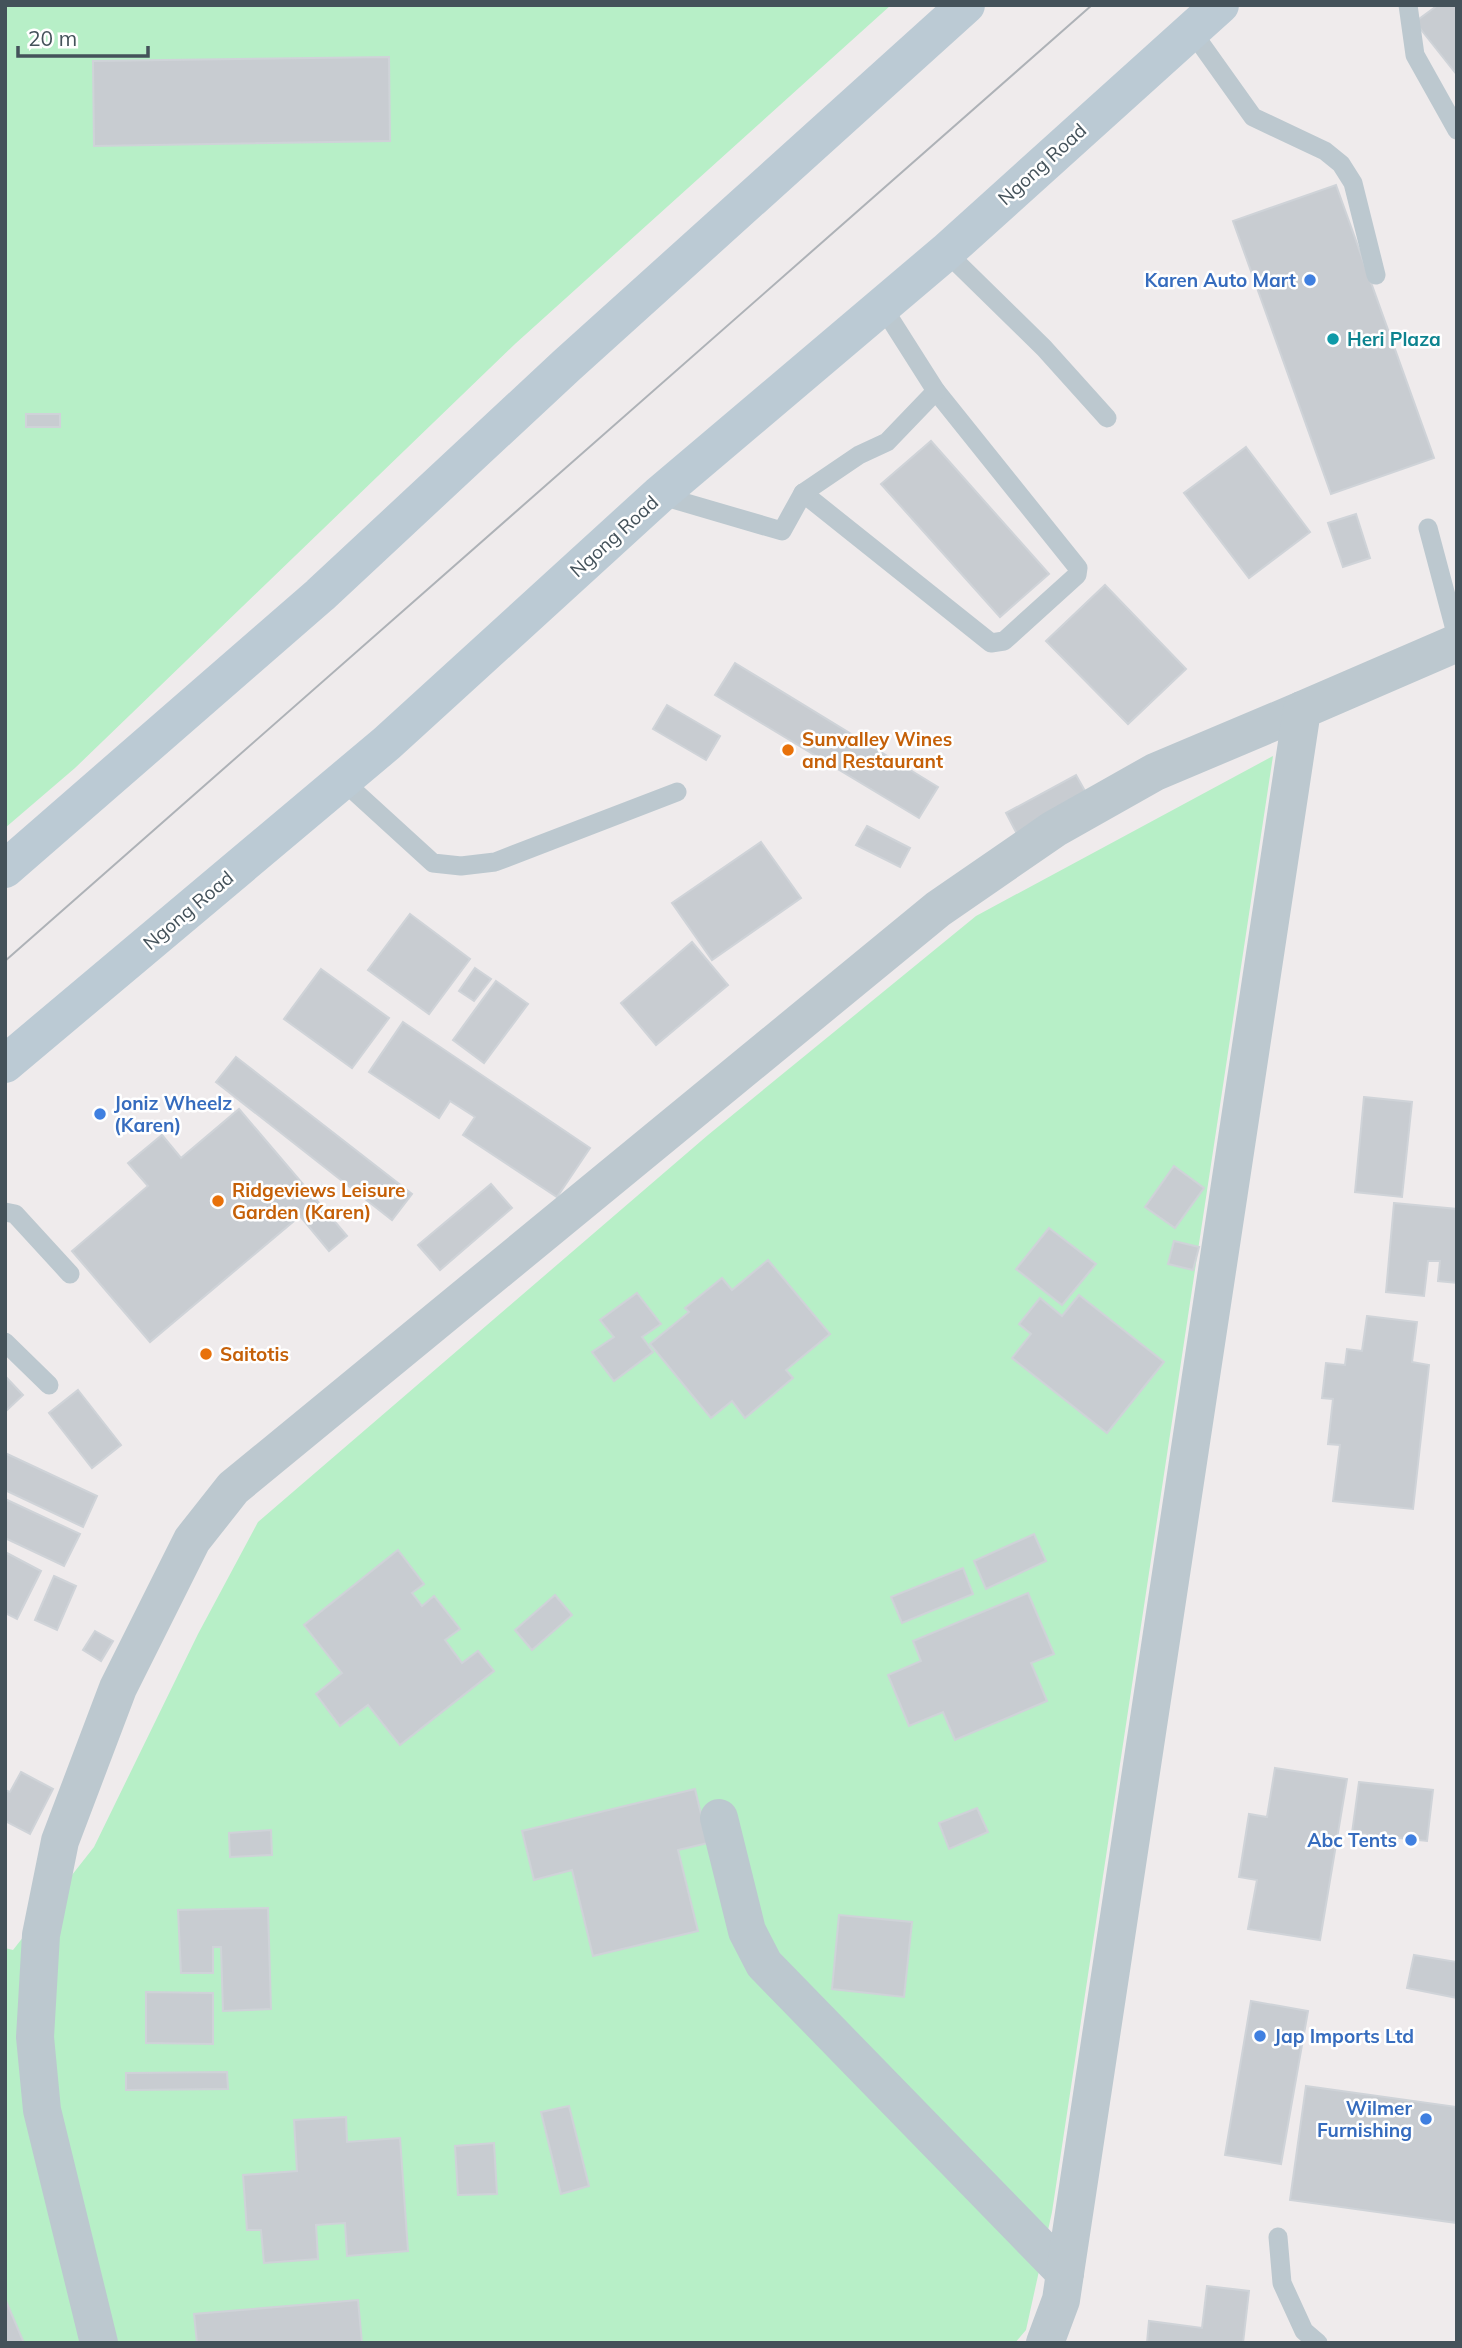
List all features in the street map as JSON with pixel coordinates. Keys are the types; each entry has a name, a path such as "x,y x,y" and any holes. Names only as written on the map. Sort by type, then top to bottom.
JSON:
{"main road":[{"path":"5,869 320,595 557,374 966,5"},
{"name":"Ngong Road","path":"5,1064 387,743 659,495 946,251 1220,5"}],"street":[{"path":"99,2343 42,2110 35,2037 41,1935 60,1841 113,1701 191,1540 233,1488 938,908 1054,828 1155,772 1457,643"},
{"path":"1045,2343 1061,2300 1302,710"},
{"path":"719,1818 747,1931 764,1964 1065,2273"}],"lane":[{"path":"1408,5 1415,55 1457,130"},
{"path":"1191,30 1253,117 1325,151 1341,164 1353,183 1376,275"},
{"path":"946,251 1044,348 1107,418"},
{"path":"803,493 991,643 1004,641 1077,575 1078,568 936,391 882,306"},
{"path":"659,495 782,531 803,493 859,455 887,442 936,391"},
{"path":"1428,528 1457,636"},
{"path":"342,780 433,863 461,866 495,862 677,792"},
{"path":"5,1212 15,1214 71,1274"},
{"path":"5,1342 49,1385"},
{"path":"1278,2237 1282,2283 1304,2330 1318,2343"}],"green space":[{"path":"5,5 891,5 515,344 75,768 5,828"},
{"path":"1273,756 1052,2212 1026,2330 1015,2343 5,2343 5,1948 13,1950 94,1847 198,1634 258,1522 708,1135 976,916"}],"building":[{"path":"1438,5 1457,5 1457,75 1415,22"},
{"path":"389,57 390,141 94,146 93,61"},
{"name":"Heri Plaza","path":"1336,185 1434,458 1331,494 1233,221"},
{"path":"26,414 60,414 60,427 26,427"},
{"path":"931,441 1049,574 1000,617 881,484"},
{"path":"1246,447 1310,532 1249,578 1184,493"},
{"path":"1356,514 1370,558 1343,567 1328,523"},
{"path":"1105,585 1186,669 1128,724 1046,641"},
{"path":"735,663 938,787 919,818 715,695"},
{"path":"667,705 720,736 706,760 653,729"},
{"path":"1076,775 1089,798 1018,836 1006,813"},
{"path":"867,826 910,848 900,867 856,845"},
{"path":"761,842 801,898 712,960 672,903"},
{"path":"410,914 470,959 429,1014 368,970"},
{"path":"692,942 728,985 656,1045 621,1003"},
{"path":"475,968 491,979 474,1001 459,991"},
{"path":"321,969 389,1018 352,1068 284,1019"},
{"path":"496,981 528,1004 484,1063 453,1040"},
{"path":"403,1022 590,1148 557,1197 463,1135 475,1117 450,1101 439,1118 369,1072"},
{"path":"236,1057 412,1194 392,1220 216,1082"},
{"path":"1364,1097 1412,1102 1402,1197 1355,1192"},
{"path":"239,1109 347,1236 329,1251 300,1216 150,1342 72,1251 148,1186 128,1163 162,1135 181,1158"},
{"path":"1174,1166 1204,1188 1175,1228 1145,1207"},
{"path":"491,1184 512,1208 440,1270 418,1245"},
{"path":"1394,1203 1457,1209 1457,1283 1438,1281 1440,1261 1428,1261 1424,1296 1386,1292"},
{"path":"1049,1228 1096,1264 1062,1305 1016,1269"},
{"path":"1174,1241 1199,1247 1193,1270 1168,1264"},
{"path":"768,1260 830,1334 786,1370 793,1378 745,1418 732,1401 711,1418 650,1344 689,1312 685,1308 722,1278 732,1290"},
{"path":"637,1293 661,1324 642,1337 653,1352 614,1381 592,1352 614,1337 600,1320"},
{"path":"1079,1295 1164,1362 1107,1433 1012,1358 1031,1334 1019,1324 1040,1298 1062,1316"},
{"path":"1367,1316 1417,1322 1412,1362 1429,1365 1413,1509 1333,1501 1340,1445 1328,1444 1333,1399 1322,1398 1326,1363 1345,1365 1347,1349 1362,1351"},
{"path":"5,1376 23,1395 5,1412"},
{"path":"78,1390 121,1445 92,1468 49,1413"},
{"path":"5,1453 97,1496 83,1527 5,1490"},
{"path":"5,1499 80,1534 64,1566 5,1538"},
{"path":"1034,1534 1046,1561 986,1589 974,1561"},
{"path":"398,1550 424,1584 412,1593 422,1606 434,1596 460,1629 445,1640 462,1663 478,1651 494,1671 400,1745 368,1705 340,1726 316,1694 342,1673 304,1625"},
{"path":"5,1552 41,1571 17,1619 5,1613"},
{"path":"963,1568 973,1594 902,1623 891,1597"},
{"path":"54,1576 76,1586 57,1630 35,1620"},
{"path":"1028,1593 1054,1654 1031,1663 1047,1701 955,1740 943,1712 909,1726 888,1675 921,1661 913,1641"},
{"path":"555,1595 572,1615 532,1650 515,1630"},
{"path":"95,1631 113,1641 101,1661 83,1650"},
{"path":"1275,1768 1347,1779 1320,1940 1248,1929 1257,1880 1239,1877 1249,1814 1267,1817"},
{"path":"21,1772 53,1789 30,1834 5,1821 5,1790 10,1792"},
{"path":"1359,1782 1433,1790 1427,1841 1352,1833"},
{"path":"695,1789 708,1843 678,1850 698,1931 593,1956 572,1870 534,1880 522,1831"},
{"path":"977,1808 988,1832 949,1849 939,1823"},
{"path":"271,1830 272,1855 230,1857 229,1833"},
{"path":"268,1908 271,2009 223,2011 221,1947 213,1947 213,1973 181,1973 178,1910"},
{"path":"839,1915 912,1922 904,1997 832,1989"},
{"path":"1414,1955 1457,1962 1457,1998 1407,1988"},
{"path":"146,1992 213,1993 213,2044 146,2043"},
{"path":"1251,2001 1308,2011 1281,2164 1225,2155"},
{"path":"227,2072 228,2089 126,2090 126,2073"},
{"path":"1306,2086 1457,2107 1457,2223 1290,2200"},
{"path":"569,2106 589,2186 561,2194 541,2112"},
{"path":"346,2117 347,2142 400,2138 408,2251 347,2256 345,2223 316,2225 318,2259 264,2263 261,2230 247,2230 243,2175 297,2171 294,2120"},
{"path":"494,2143 497,2194 458,2195 455,2146"},
{"path":"1207,2286 1249,2291 1243,2343 1147,2343 1149,2321 1202,2328"},
{"path":"358,2300 362,2343 197,2343 194,2314"},
{"path":"6,2301 24,2343 5,2343"}],"tram line":[{"path":"5,961 1092,5"}],"place":[{"name":"Karen Auto Mart","path":"1310,280"},
{"name":"Heri Plaza","path":"1333,339"},
{"name":"Sunvalley Wines and Restaurant","path":"788,750"},
{"name":"Joniz Wheelz (Karen)","path":"100,1114"},
{"name":"Ridgeviews Leisure Garden (Karen)","path":"218,1201"},
{"name":"Saitotis","path":"206,1354"},
{"name":"Abc Tents","path":"1411,1840"},
{"name":"Jap Imports Ltd","path":"1260,2036"},
{"name":"Wilmer Furnishing","path":"1426,2119"}]}
